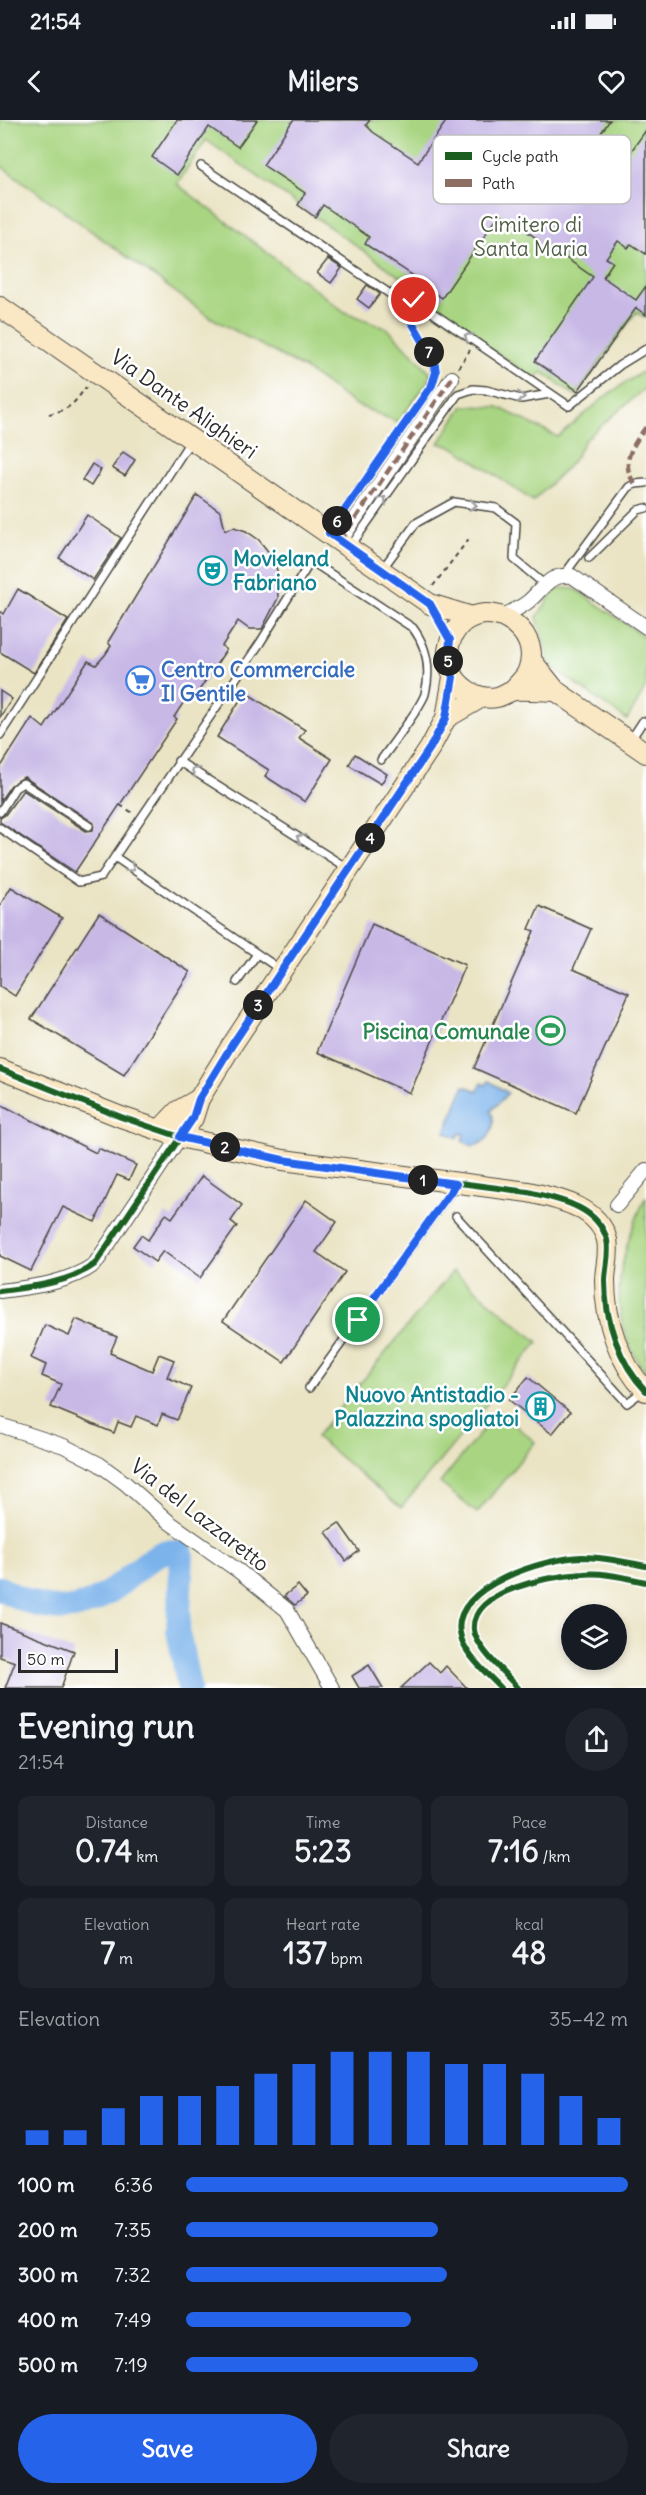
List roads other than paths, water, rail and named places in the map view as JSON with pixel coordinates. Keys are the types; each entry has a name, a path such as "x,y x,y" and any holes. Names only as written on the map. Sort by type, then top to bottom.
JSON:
{"street":[{"name":"Via Dante Alighieri","path":"0,307 381,570 472,617 486,614 504,616"},
{"path":"339,541 452,378"},
{"path":"453,677 465,690 482,697 497,697 513,690 527,674 531,660 530,645 521,628 504,616 529,602 553,577 572,576 646,627"},
{"name":"Via Dante Alighieri","path":"430,597 450,640 448,661 453,677 446,718"},
{"path":"521,628 529,602"},
{"path":"450,640 458,628 472,617"},
{"path":"531,660 556,692 638,748"},
{"path":"513,690 556,692"},
{"path":"0,1291 80,1275 94,1264 193,1118 199,1099 281,971 430,748 446,718 482,697"},
{"path":"0,1069 180,1137 283,1160 554,1198 578,1207 597,1221 607,1240 608,1259 604,1280 610,1326 628,1368 645,1390"},
{"path":"160,1130 178,1111 199,1099"},
{"path":"617,1205 646,1170"},
{"name":"Via del Lazzaretto","path":"0,1425 64,1446 99,1464 125,1483 169,1522 240,1572 287,1610 332,1688"}],"lane":[{"path":"201,166 399,300 434,360 436,372 426,394 339,541"},
{"path":"399,300 414,300 569,406 620,365 646,349"},
{"path":"339,541 458,394 472,389 486,390 521,399 550,394"},
{"path":"0,735 192,439"},
{"path":"564,575 629,488 634,484 646,483"},
{"path":"381,570 416,523 454,502 496,508 516,523 514,559 544,584"},
{"path":"589,558 638,510 646,508"},
{"path":"0,828 79,882 101,877 178,760 260,643 311,561 413,628 423,642 427,655 424,695 381,760"},
{"path":"638,748 645,720"},
{"path":"178,760 349,869"},
{"path":"0,812 15,788 23,783 89,826"},
{"path":"115,857 281,971"},
{"path":"237,981 256,954"},
{"path":"309,1388 456,1184"},
{"path":"456,1216 627,1403 645,1390"}],"water":[{"path":"489,1081 508,1093 491,1111 493,1122 488,1137 473,1146 462,1141 464,1134 460,1133 458,1138 445,1132 464,1086 478,1091 482,1083 486,1085"}],"waterway":[{"path":"0,1588 36,1605 67,1609 82,1606 113,1590 159,1554 168,1551 182,1553 178,1630 189,1688"}],"place":[{"name":"Movieland Fabriano","path":"212,570"},
{"name":"Centro Commerciale Il Gentile","path":"140,681"},
{"name":"Piscina Comunale","path":"551,1031"},
{"name":"Nuovo Antistadio - Palazzina spogliatoi","path":"540,1406"}],"park label":[{"name":"Cimitero di Santa Maria","path":"531,236"}]}
